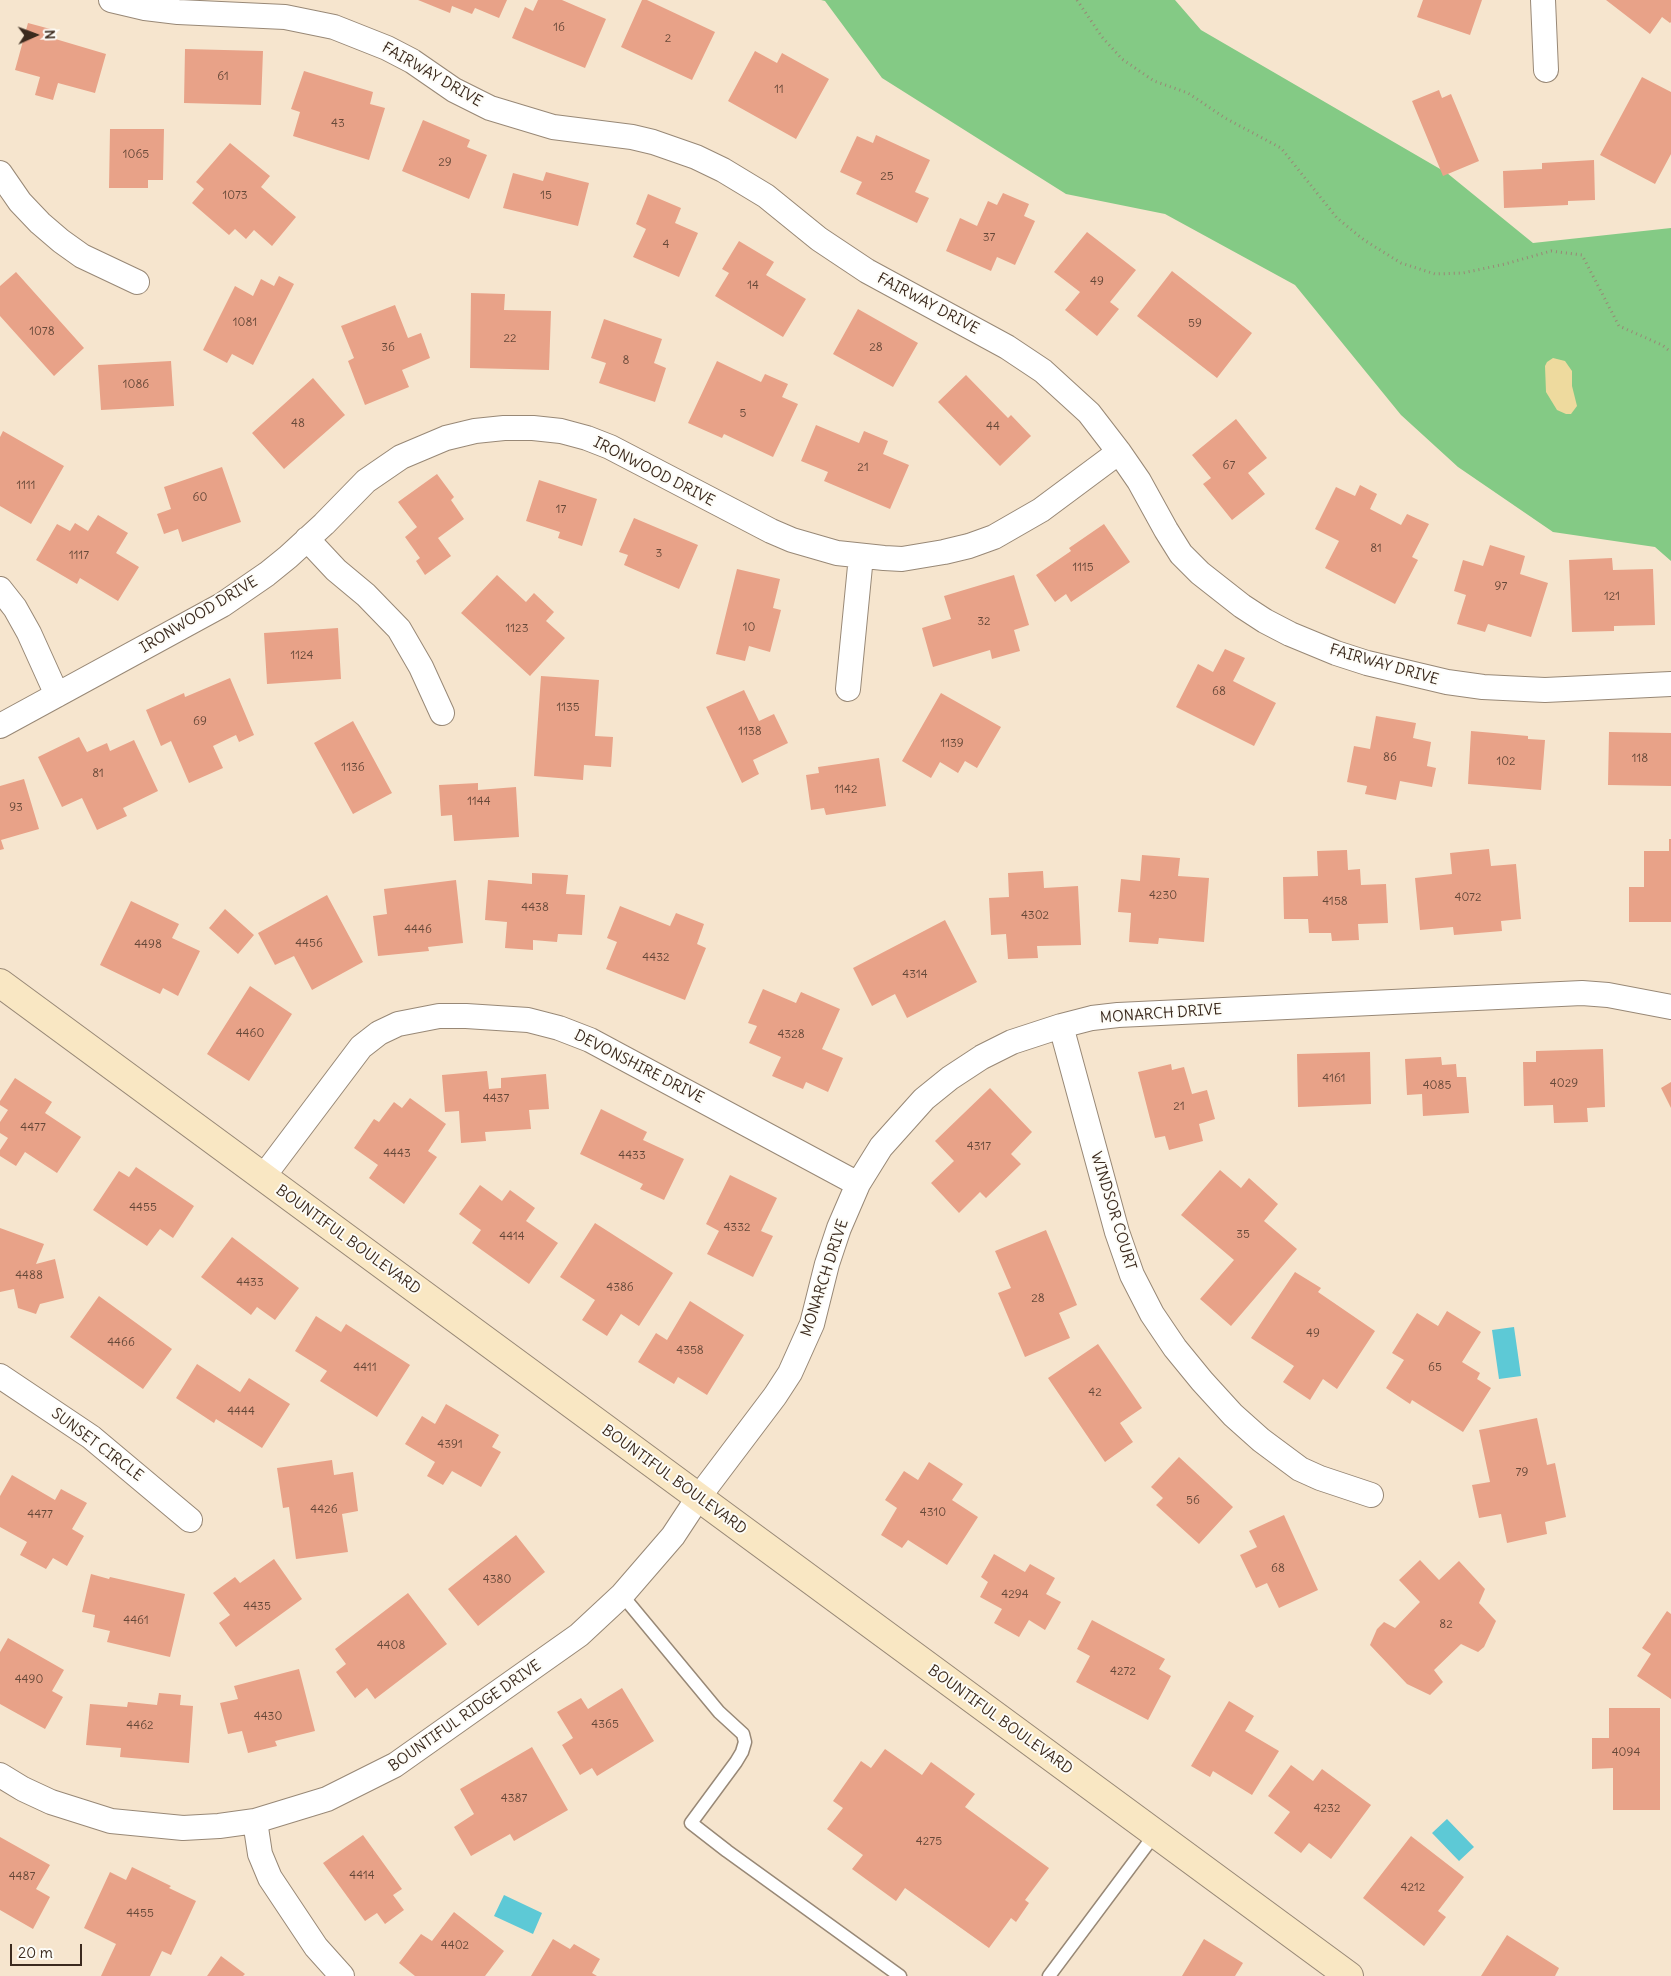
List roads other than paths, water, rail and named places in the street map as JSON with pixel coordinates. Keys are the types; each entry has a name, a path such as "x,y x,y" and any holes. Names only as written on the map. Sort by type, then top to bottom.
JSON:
{"main road":[{"name":"BOUNTIFUL BOULEVARD","path":"0,983 1155,1834 1337,1972"}],"street":[{"name":"FAIRWAY DRIVE","path":"111,0 145,8 178,12 285,17 334,27 387,48 412,61 454,90 490,108 553,127 632,137 654,142 696,157 747,183 826,244 867,271 1027,359 1066,390 1089,413 1140,481 1181,554 1200,573 1242,606 1290,634 1336,653 1367,663 1447,682 1474,686 1545,690 1671,684"},
{"path":"1543,0 1546,70"},
{"path":"0,173 20,202 61,241 82,256 136,282"},
{"name":"IRONWOOD DRIVE","path":"0,726 222,605 267,574 307,539 366,480 395,461 421,447 474,431 533,428 586,438 610,447 771,531 792,540 837,553 902,558 918,557 969,546 994,537 1041,510 1119,452"},
{"path":"307,539 336,570 372,601 399,629 421,667 442,713"},
{"path":"848,689 861,556"},
{"path":"0,589 15,608 30,633 57,695"},
{"name":"MONARCH DRIVE","path":"698,1498 775,1396 802,1349 812,1324 827,1264 839,1228 858,1184 881,1147 924,1099 950,1078 982,1057 1012,1042 1061,1026 1092,1018 1118,1015 1569,994 1608,995 1671,1007"},
{"name":"DEVONSHIRE DRIVE","path":"263,1177 361,1047 379,1033 398,1024 439,1016 466,1016 528,1020 560,1028 590,1040 858,1184"},
{"name":"WINDSOR COURT","path":"1061,1026 1117,1232 1132,1275 1152,1314 1175,1348 1202,1381 1233,1415 1261,1440 1300,1469 1320,1478 1371,1495"},
{"name":"SUNSET CIRCLE","path":"0,1376 91,1437 190,1520"},
{"name":"BOUNTIFUL RIDGE DRIVE","path":"0,1775 23,1789 51,1802 111,1821 147,1826 182,1828 219,1826 255,1821 327,1799 395,1765 580,1636 622,1595 672,1536 698,1498"},
{"path":"255,1821 260,1854 274,1886 316,1947 342,1976"}],"lane":[{"path":"622,1595 719,1712 744,1734 745,1742 736,1762 691,1822 727,1851 900,1976"},
{"path":"1049,1976 1155,1834"}],"water":[{"path":"1514,1327 1521,1376 1499,1379 1492,1330"},
{"path":"1447,1819 1474,1847 1459,1861 1432,1833"},
{"path":"504,1895 542,1913 533,1934 494,1916"}]}
